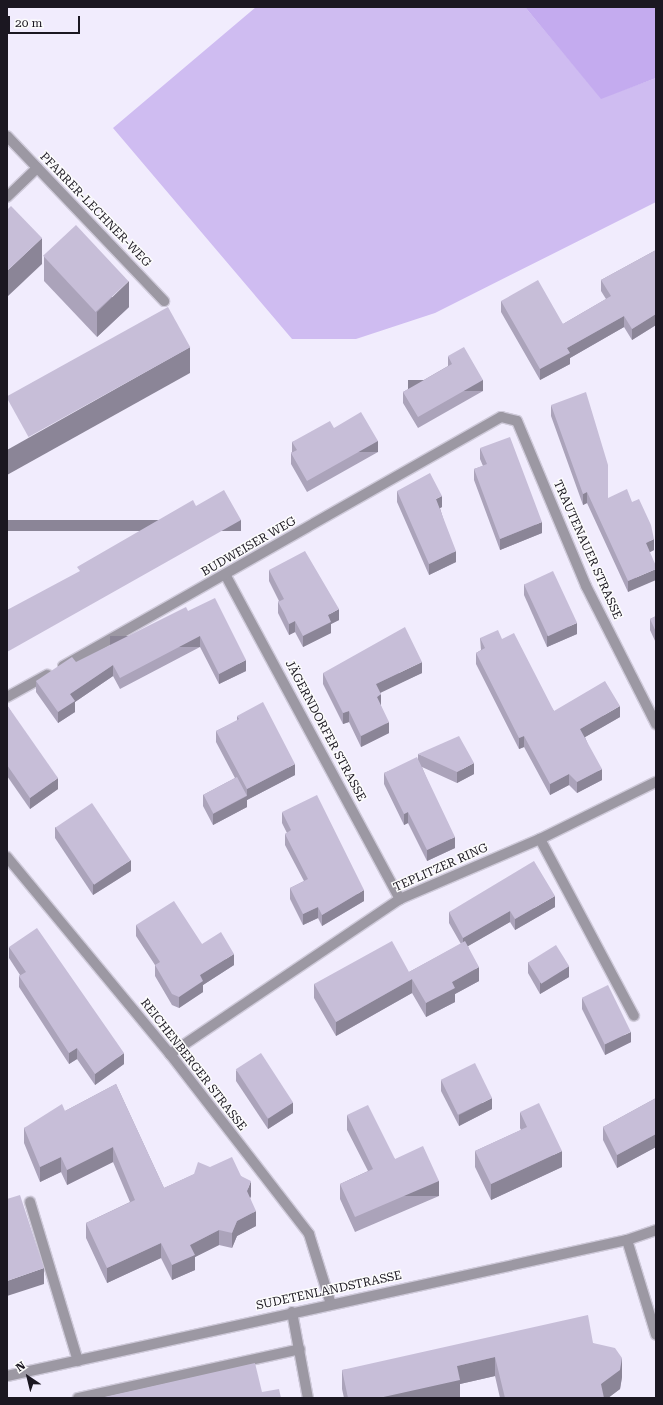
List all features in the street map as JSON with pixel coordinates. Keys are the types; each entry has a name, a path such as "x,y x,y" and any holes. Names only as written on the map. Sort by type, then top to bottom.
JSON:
{"street":[{"name":"PFARRER-LECHNER-WEG","path":"7,136 164,301"},
{"path":"7,196 37,168"},
{"name":"BUDWEISER WEG","path":"7,697 226,576 501,417"},
{"name":"TRAUTENAUER STRASSE","path":"501,417 517,421 586,586 656,724"},
{"name":"JÄGERNDORFER STRASSE","path":"226,576 400,899"},
{"name":"TEPLITZER RING","path":"170,1054 400,899 540,839 656,782"},
{"path":"540,839 634,1016"},
{"name":"REICHENBERGER STRASSE","path":"7,857 170,1054 309,1234 331,1304"},
{"path":"30,1202 78,1361"},
{"name":"SUDETENLANDSTRASSE","path":"7,1376 292,1312 627,1240 656,1230"},
{"path":"627,1240 656,1335"},
{"path":"292,1312 308,1398"},
{"path":"78,1398 300,1349"}],"shaded area":[{"path":"256,7 525,7 601,98 656,78 656,202 435,313 356,339 292,339 113,128"},
{"path":"525,7 656,7 656,78 601,99"}],"building":[{"path":"11,206 42,238 7,271 7,210"},
{"path":"76,225 129,281 96,312 43,256"},
{"path":"656,250 656,314 632,329 624,316 567,348 570,353 540,369 501,301 538,280 563,324 611,296 601,280"},
{"path":"168,307 190,347 28,437 7,396"},
{"path":"464,347 483,380 418,417 403,392 452,364 448,356"},
{"path":"586,392 608,465 608,498 627,489 632,502 639,499 651,525 654,539 646,543 656,569 628,581 587,492 583,494 551,405"},
{"path":"361,412 378,441 307,481 291,453 297,450 292,442 330,421 334,428"},
{"path":"510,437 542,522 500,539 474,469 487,464 480,448"},
{"path":"430,473 442,496 436,499 456,551 429,564 397,491"},
{"path":"224,490 241,520 7,652 7,610 80,571 77,567 193,500 196,506"},
{"path":"305,551 339,609 328,615 331,622 303,636 295,621 289,624 278,602 284,599 269,570"},
{"path":"553,571 577,623 548,636 524,585"},
{"path":"215,598 246,660 219,674 200,636 120,678 113,665 70,694 75,701 58,712 36,681 72,657 76,662 186,607 188,611"},
{"path":"656,616 656,632 650,619"},
{"path":"405,627 422,662 376,684 381,694 377,697 389,722 361,736 349,711 343,713 323,673"},
{"path":"498,630 502,639 514,633 554,711 605,681 620,706 580,729 602,769 577,782 569,774 550,784 524,736 519,738 476,653 485,648 480,638"},
{"path":"263,702 295,764 247,789 216,731 239,719 237,716"},
{"path":"7,705 58,778 30,798 7,765"},
{"path":"459,736 474,763 457,772 418,754"},
{"path":"417,757 455,837 427,850 408,812 404,814 384,773"},
{"path":"237,777 247,796 213,813 203,795"},
{"path":"317,795 364,890 322,915 318,907 303,914 290,888 308,879 285,834 291,830 282,812"},
{"path":"92,803 131,860 94,885 56,828"},
{"path":"534,861 555,896 515,919 510,911 463,938 449,912"},
{"path":"174,901 202,944 221,932 234,954 200,975 203,981 179,997 172,994 155,965 160,962 136,925"},
{"path":"37,928 124,1053 95,1074 77,1048 69,1053 19,976 26,972 9,947"},
{"path":"392,941 409,972 465,941 479,967 452,982 455,988 426,1003 412,979 336,1022 314,984"},
{"path":"556,945 569,966 541,984 528,962"},
{"path":"608,985 631,1032 605,1044 582,998"},
{"path":"261,1053 293,1102 268,1119 236,1069"},
{"path":"475,1063 492,1098 458,1115 441,1080"},
{"path":"116,1084 164,1188 194,1174 198,1162 210,1167 232,1157 241,1176 251,1181 247,1191 256,1211 237,1221 232,1233 219,1230 190,1245 195,1255 172,1265 161,1243 107,1268 86,1223 135,1200 113,1147 67,1170 61,1157 40,1167 24,1128 62,1104 65,1111"},
{"path":"656,1098 656,1134 617,1155 603,1127"},
{"path":"539,1103 562,1151 491,1184 475,1151 527,1127 520,1112"},
{"path":"368,1105 395,1159 423,1146 439,1181 355,1217 340,1184 373,1169 347,1115"},
{"path":"20,1195 44,1268 7,1281 7,1199"},
{"path":"588,1315 593,1343 615,1348 622,1358 620,1370 601,1384 604,1398 505,1398 495,1357 457,1366 460,1380 379,1398 348,1398 342,1370"},
{"path":"255,1363 262,1392 279,1389 281,1398 100,1398"}]}
